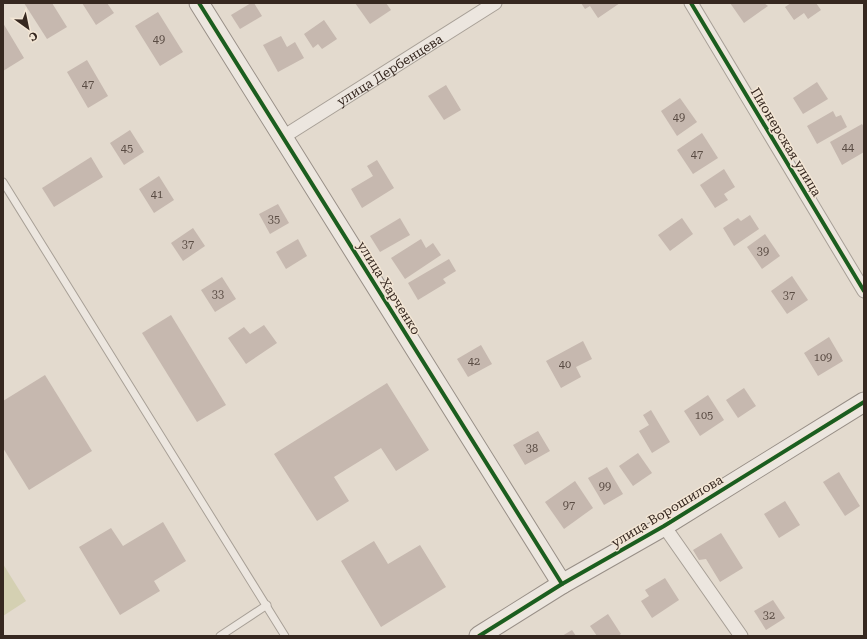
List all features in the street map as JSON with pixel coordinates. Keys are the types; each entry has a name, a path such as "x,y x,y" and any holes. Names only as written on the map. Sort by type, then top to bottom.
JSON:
{"street":[{"name":"улица Харченко","path":"199,3 562,584"},
{"name":"улица Дербенцева","path":"283,137 495,3"},
{"name":"Пионерская улица","path":"691,3 864,291"},
{"name":"улица Ворошилова","path":"479,636 562,584 664,526 864,402"},
{"path":"664,526 741,636"}],"lane":[{"path":"3,182 285,636"},
{"path":"220,636 267,605"}],"shaded area":[{"path":"3,564 26,601 3,616"}],"building":[{"path":"24,3 52,3 67,27 47,39"},
{"path":"82,3 107,3 114,13 96,25"},
{"path":"251,3 254,3 262,16 240,29 231,15"},
{"path":"355,3 386,3 391,10 370,24"},
{"path":"581,3 620,3 598,18 590,6 585,9"},
{"path":"730,3 764,3 768,6 744,23"},
{"path":"791,3 816,3 821,10 808,19 804,13 794,20 785,7"},
{"path":"158,12 183,52 160,66 135,26"},
{"path":"324,20 337,39 322,49 318,44 313,48 304,34"},
{"path":"3,23 24,58 3,71"},
{"path":"281,36 287,47 295,42 304,58 278,72 263,45"},
{"path":"87,60 108,96 88,108 67,72"},
{"path":"817,82 828,99 803,114 793,98"},
{"path":"446,85 461,110 444,120 428,96"},
{"path":"680,98 697,122 677,136 661,111"},
{"path":"833,111 836,117 841,115 847,127 817,144 807,126"},
{"path":"862,124 864,127 864,152 842,165 830,142"},
{"path":"130,130 144,152 124,165 110,143"},
{"path":"702,133 718,158 693,174 677,150"},
{"path":"91,157 103,177 54,207 42,188"},
{"path":"377,160 394,188 362,208 351,189 373,176 367,166"},
{"path":"724,169 735,187 724,194 728,200 715,208 700,185"},
{"path":"159,176 174,200 154,213 139,189"},
{"path":"278,204 289,223 270,234 259,214"},
{"path":"750,215 759,229 734,246 723,228 738,218 741,221"},
{"path":"400,218 410,235 380,252 370,236"},
{"path":"682,218 693,234 670,251 658,235"},
{"path":"193,228 205,246 183,261 171,243"},
{"path":"765,234 780,256 762,269 747,247"},
{"path":"298,239 307,256 286,269 276,252"},
{"path":"421,239 426,248 433,243 441,255 405,279 391,258"},
{"path":"449,259 456,271 443,279 446,283 418,300 408,283"},
{"path":"792,276 808,300 787,314 771,291"},
{"path":"222,277 236,299 215,312 201,290"},
{"path":"171,315 226,405 197,422 142,333"},
{"path":"264,325 277,343 246,364 228,338 244,327 250,334"},
{"path":"829,337 843,361 818,376 804,353"},
{"path":"583,341 592,359 576,367 581,377 561,388 546,361"},
{"path":"481,345 492,364 468,377 457,359"},
{"path":"45,375 92,451 29,490 3,448 3,401"},
{"path":"387,383 429,450 396,471 381,448 334,477 349,501 317,521 274,454"},
{"path":"744,388 756,406 738,418 726,400"},
{"path":"708,395 724,420 700,436 684,411"},
{"path":"651,410 670,442 652,453 639,431 649,425 643,415"},
{"path":"538,431 550,451 525,465 513,445"},
{"path":"638,453 652,473 633,486 619,466"},
{"path":"607,467 623,494 604,505 588,478"},
{"path":"839,472 860,506 845,516 823,482"},
{"path":"575,481 593,508 564,529 545,502"},
{"path":"785,501 800,525 779,538 764,514"},
{"path":"163,522 186,561 154,581 160,591 120,615 79,547 111,528 123,546"},
{"path":"721,533 743,568 720,582 706,559 699,560 693,550"},
{"path":"374,541 388,564 420,545 446,587 381,627 341,561"},
{"path":"665,578 679,600 652,618 641,601 649,596 645,590"},
{"path":"773,600 785,618 766,630 754,611"},
{"path":"608,614 621,634 618,636 597,636 590,626"},
{"path":"572,630 576,636 562,636"}],"cycle path":[{"path":"199,3 562,584"},
{"path":"691,3 864,291"},
{"path":"479,636 562,584 664,526 864,402"}]}
